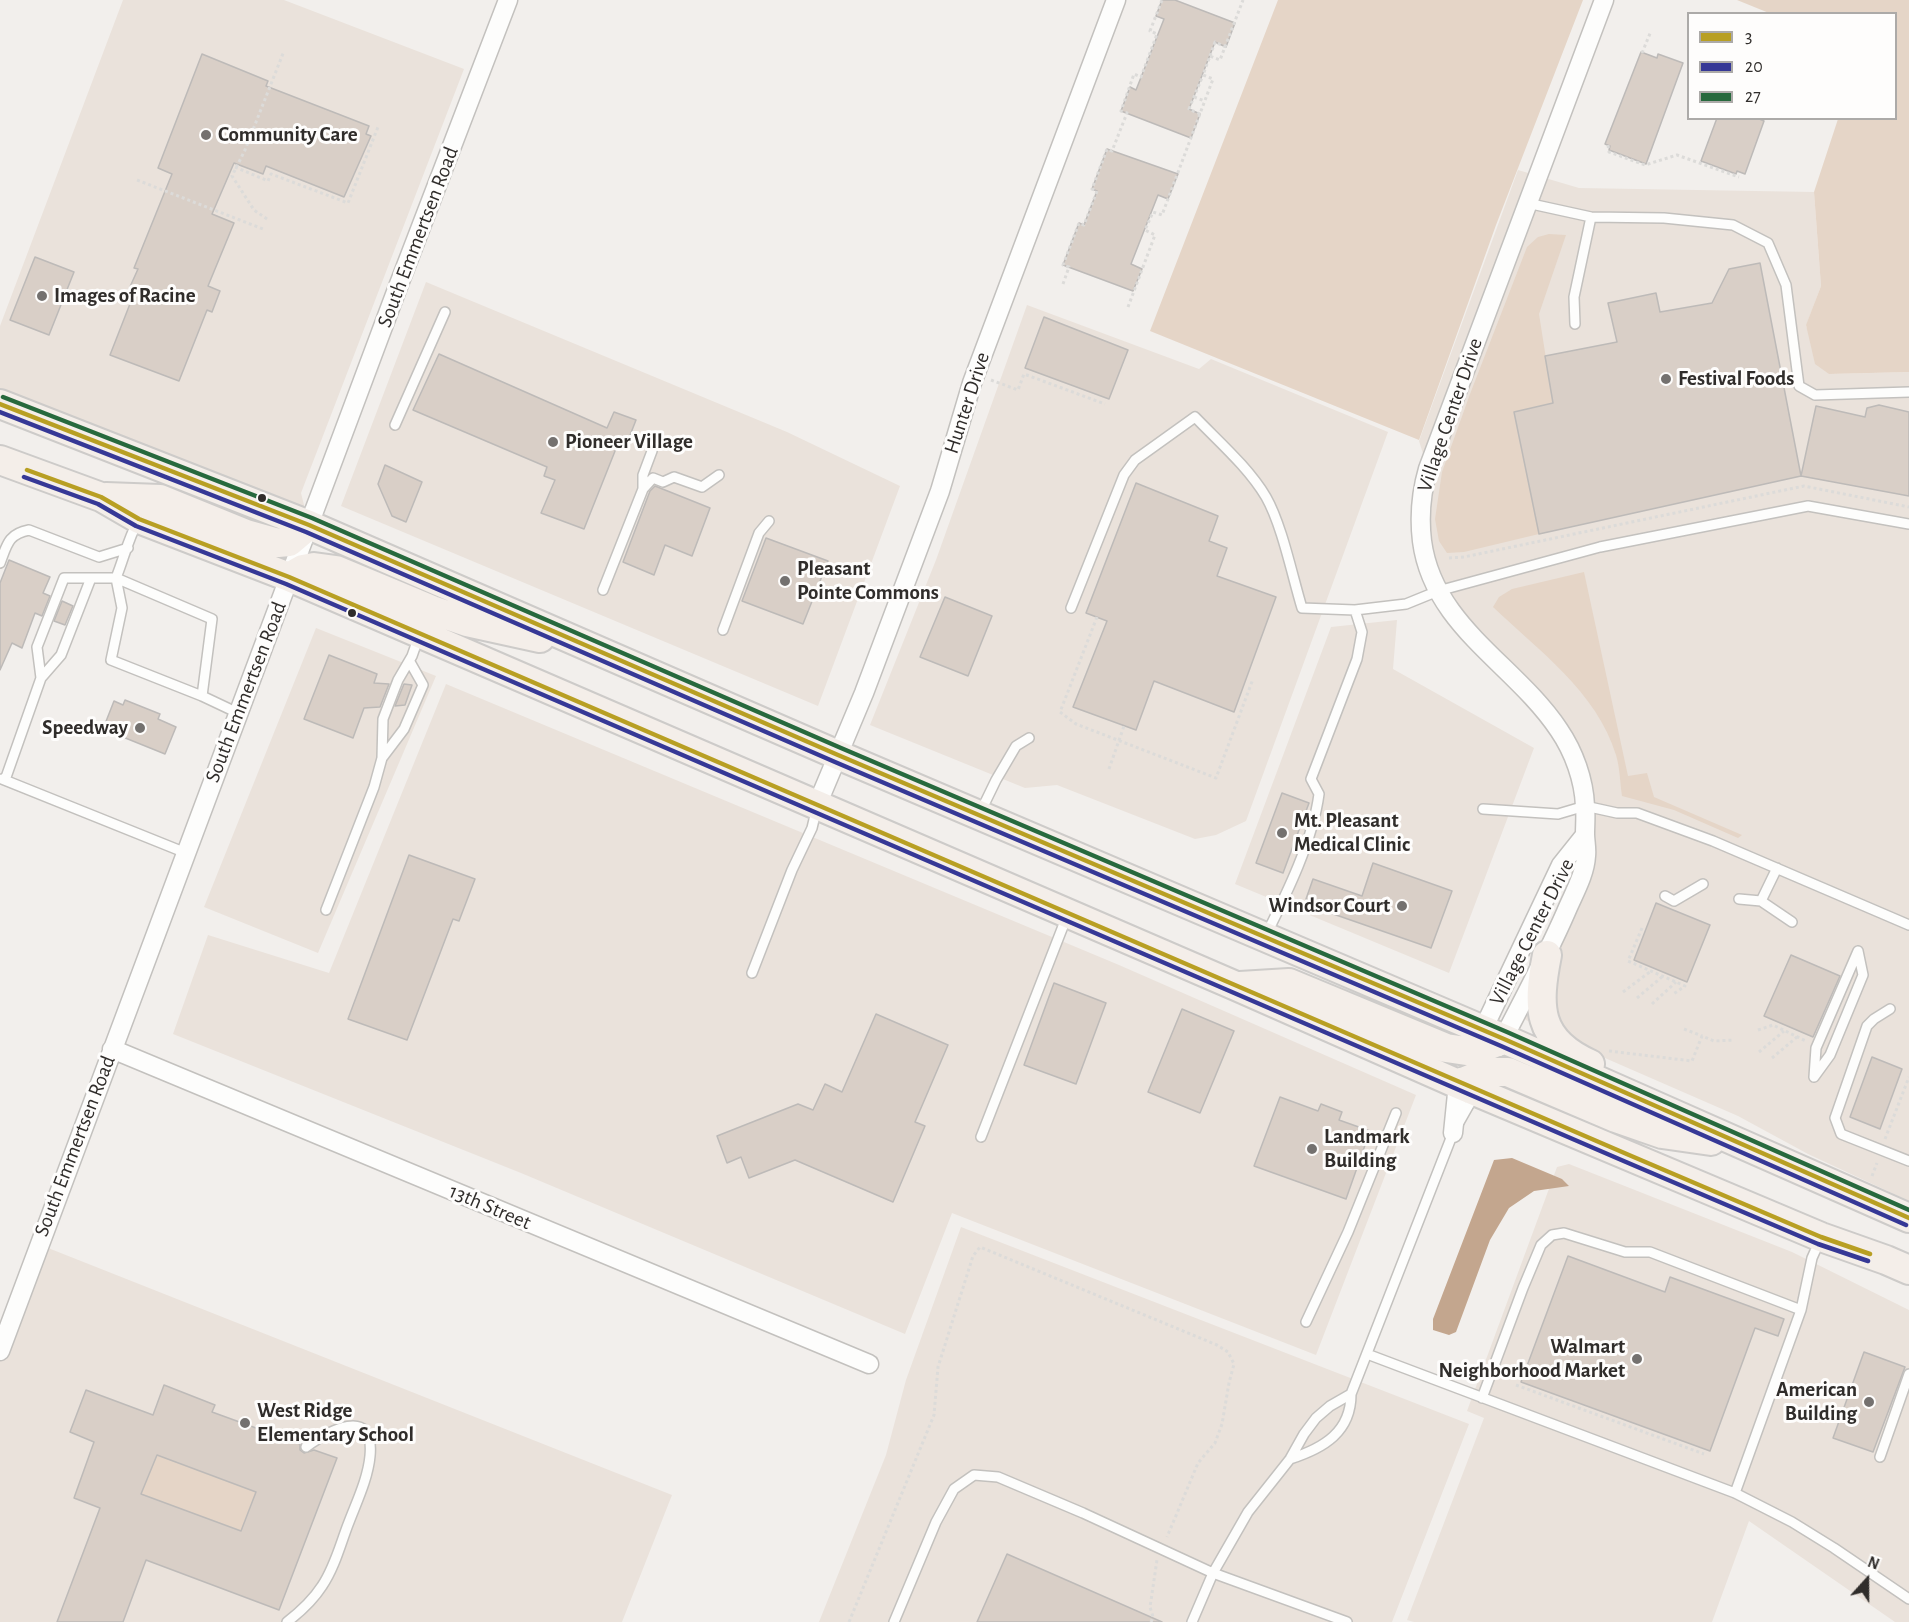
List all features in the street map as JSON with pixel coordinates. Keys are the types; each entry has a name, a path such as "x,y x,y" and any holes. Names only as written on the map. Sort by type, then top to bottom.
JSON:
{"main road":[{"path":"0,404 309,525 838,755 1265,937 1480,1061 1821,1237 1909,1270"},
{"path":"0,460 101,497 140,519 289,577 1236,986 1746,1146 1909,1218"},
{"path":"101,497 160,499 246,534 278,543 289,542 309,525"},
{"path":"289,577 303,569 314,567 336,570 467,622 594,648"},
{"path":"1547,955 1540,989 1542,1015 1551,1033 1571,1055 1730,1125 1746,1146"}],"street":[{"name":"South Emmertsen Road","path":"0,1351 396,292 508,0"},
{"name":"Hunter Drive","path":"817,805 864,693 940,490 975,374 1116,0"},
{"name":"Village Center Drive","path":"1480,1061 1547,955 1578,886 1586,857 1585,807 1572,753 1559,729 1538,704 1464,629 1438,591 1429,570 1420,526 1424,481 1604,0"},
{"name":"Village Center Drive","path":"1453,1132 1561,865 1584,835"},
{"name":"13th Street","path":"112,1049 869,1364"}],"lane":[{"path":"1527,203 1591,217 1664,218 1733,225 1768,243 1786,285 1799,386 1815,395 1909,392"},
{"path":"1575,324 1574,297 1591,217"},
{"path":"395,425 445,312"},
{"path":"1071,608 1124,475 1135,460 1195,417 1250,475 1266,498 1281,535 1302,608 1354,610 1406,604 1438,591 1600,547 1808,506 1909,524"},
{"path":"603,590 643,489 644,475 652,451"},
{"path":"643,489 653,478 663,482 674,477 702,487 718,475"},
{"path":"140,519 128,538 128,548 116,578 122,608 111,660 202,696 238,713"},
{"path":"723,630 759,533 769,521"},
{"path":"0,563 8,542 18,532 29,530 99,557 128,548"},
{"path":"41,678 37,647 64,578 116,578 212,619 202,696"},
{"path":"91,578 61,655 41,678 3,779 186,853"},
{"path":"1265,937 1293,877 1316,811 1319,794 1311,779 1357,659 1362,632 1354,610"},
{"path":"326,910 374,787 382,758 383,719 398,680 410,662 420,634"},
{"path":"382,758 404,729 423,685 410,662"},
{"path":"979,815 1016,746 1029,738"},
{"path":"752,973 792,870 812,828 817,805"},
{"path":"1483,809 1558,814 1585,807 1617,813 1637,813 1713,841 1909,925"},
{"path":"1761,901 1777,868"},
{"path":"1665,896 1674,901 1703,884"},
{"path":"1739,899 1761,901 1792,922"},
{"path":"981,1137 1067,914"},
{"path":"1858,951 1863,975 1830,1055 1814,1077 1816,1048 1858,951"},
{"path":"1890,1009 1867,1026 1834,1118 1841,1134 1909,1161"},
{"path":"1306,1322 1348,1232 1395,1113"},
{"path":"1290,1459 1319,1447 1343,1427 1349,1416 1351,1394 1453,1132"},
{"path":"1482,1398 1541,1245 1552,1235 1564,1233 1625,1252 1650,1252 1801,1310"},
{"path":"1735,1493 1801,1310 1812,1258 1821,1237"},
{"path":"1367,1354 1735,1493 1792,1522 1909,1599"},
{"path":"1880,1457 1909,1374"},
{"path":"1192,1622 1213,1573 1248,1512 1290,1459 1316,1418 1330,1406 1351,1394"},
{"path":"287,1622 302,1610 323,1585 358,1496 370,1455 370,1440 367,1433 358,1426 346,1425 306,1447"},
{"path":"894,1622 936,1522 954,1489 974,1475 998,1478 1083,1513 1213,1573 1347,1622"}],"path":[{"path":"1063,284 1068,267 1063,265 1079,223 1084,225 1097,191 1092,189 1107,148 1112,151 1127,113 1121,111 1134,74 1141,77 1157,34 1150,32 1162,0"},
{"path":"1210,56 1220,60 1243,0"},
{"path":"1642,52 1651,31"},
{"path":"1200,114 1189,109 1215,42 1226,46"},
{"path":"267,219 255,210 232,176 245,150 284,51"},
{"path":"1128,307 1155,235 1145,230 1153,212 1162,215 1213,79 1203,75"},
{"path":"1194,97 1205,101"},
{"path":"235,167 268,180 271,174 348,204 378,127"},
{"path":"1608,145 1609,152 1645,165 1677,155 1738,177"},
{"path":"137,180 263,229"},
{"path":"975,374 1018,390 1024,374 1105,404"},
{"path":"1097,617 1060,712 1076,724 1216,778 1253,679"},
{"path":"1109,769 1124,726"},
{"path":"1642,928 1628,961 1685,986 1672,996"},
{"path":"1623,992 1651,971"},
{"path":"1637,998 1663,976"},
{"path":"1652,1004 1676,982"},
{"path":"1758,1030 1773,1025 1807,1041"},
{"path":"1684,1029 1714,1041 1734,1040"},
{"path":"1759,1052 1784,1031"},
{"path":"1606,1050 1692,1061 1702,1036"},
{"path":"1772,1058 1797,1037"},
{"path":"1886,1139 1909,1077"},
{"path":"1872,1177 1879,1158"},
{"path":"849,1622 934,1415 938,1367 942,1351 973,1256 980,1247 1217,1345 1228,1352 1234,1364 1222,1424 1215,1443 1198,1463 1156,1564 1150,1607 1153,1617 1151,1622"},
{"path":"1516,1385 1704,1454"}],"shaded area":[{"path":"123,0 284,0 464,69 301,493 309,525 0,404 0,326"},
{"path":"1278,0 1583,0 1496,225 1419,440 1150,331"},
{"path":"1737,0 1909,0 1909,372 1829,374 1815,364 1806,325 1821,286 1814,192 1838,120 1897,120 1897,12 1767,12"},
{"path":"1518,170 1579,188 1814,192 1821,286 1806,326 1829,374 1909,372 1909,1201 1808,1154 1738,1116 1582,1048 1516,1015 1586,857 1572,753 1464,629 1429,570 1428,469 1419,441"},
{"path":"1549,234 1566,235 1539,314 1553,403 1515,412 1539,534 1464,552 1447,553 1439,541 1435,519 1442,472 1527,247 1538,237"},
{"path":"426,282 787,432 900,486 818,706 341,506"},
{"path":"1027,305 1199,369 1211,359 1388,432 1246,821 1216,835 1195,839 1057,785 1025,788 870,725 936,560"},
{"path":"1584,572 1628,776 1647,773 1654,797 1742,835 1738,838 1674,810 1622,796 1616,755 1595,711 1564,673 1493,607 1499,597 1512,589"},
{"path":"1397,620 1393,669 1534,748 1449,973 1235,884 1331,627"},
{"path":"316,628 436,676 318,953 204,907"},
{"path":"446,684 1119,965 1416,1095 1316,1355 952,1213 905,1334 521,1173 173,1034 208,935 329,973"},
{"path":"1512,1158 1562,1179 1569,1186 1534,1191 1509,1208 1490,1240 1456,1332 1449,1335 1433,1330 1433,1319 1494,1160"},
{"path":"1569,1164 1792,1252 1909,1310 1909,1622 1895,1622 1749,1521 1712,1622 1414,1622 1407,1620 1484,1418 1467,1411 1557,1167"},
{"path":"961,1227 1469,1424 1392,1622 819,1622 886,1455 906,1380"},
{"name":"West Ridge Elementary School","path":"38,1244 672,1495 622,1622 0,1622 0,1351"},
{"path":"157,1455 256,1492 241,1531 141,1494"}],"building":[{"path":"1162,0 1175,0 1235,23 1226,47 1215,42 1189,109 1200,114 1191,138 1121,111 1130,87 1136,90 1164,19 1156,16"},
{"path":"1641,52 1657,58 1658,54 1683,63 1646,164 1609,150 1610,146 1605,144"},
{"path":"202,54 268,81 266,86 369,126 366,134 371,136 344,197 266,166 263,174 234,163 212,214 234,223 208,286 220,291 212,312 207,310 179,381 110,355 135,291 129,289 138,269 134,268 172,174 158,168"},
{"path":"1716,120 1764,121 1745,174 1737,171 1736,174 1701,161"},
{"path":"1107,149 1178,174 1168,199 1158,195 1131,264 1142,269 1133,291 1063,265 1079,223 1084,225 1097,191 1092,189"},
{"name":"Images of Racine","path":"35,257 74,272 49,335 10,320"},
{"name":"Festival Foods","path":"1760,263 1801,476 1539,534 1514,412 1553,403 1545,356 1617,342 1608,303 1656,293 1660,312 1712,303 1729,269"},
{"path":"1044,317 1128,350 1109,399 1025,368"},
{"name":"Pioneer Village","path":"439,354 607,428 614,412 636,420 627,443 619,441 584,529 541,513 555,480 544,476 547,467 413,410"},
{"path":"1879,405 1909,412 1909,496 1801,476 1816,406 1865,417 1867,408"},
{"path":"385,465 422,482 406,522 392,516 378,484"},
{"path":"1136,483 1218,516 1209,541 1227,548 1217,576 1276,597 1234,712 1154,681 1136,730 1073,707 1107,621 1086,613"},
{"path":"655,486 710,508 692,556 665,545 654,575 623,562 650,491"},
{"name":"Pleasant Pointe Commons","path":"766,538 828,561 803,624 742,601"},
{"path":"9,560 50,577 43,593 50,596 42,616 35,613 22,648 12,643 0,670 0,583"},
{"path":"945,597 992,616 968,676 920,657"},
{"path":"62,601 73,606 65,625 54,621"},
{"path":"329,655 377,674 374,683 389,684 380,707 364,708 353,738 304,719"},
{"path":"404,684 412,685 405,705 395,706"},
{"name":"Speedway","path":"125,700 160,714 158,719 176,727 165,754 103,729 114,701 123,705"},
{"name":"Mt. Pleasant Medical Clinic","path":"1282,793 1309,803 1283,873 1256,863"},
{"path":"409,855 475,879 459,921 453,919 407,1040 348,1019"},
{"name":"Windsor Court","path":"1373,863 1452,891 1431,948 1316,908 1317,903 1306,899 1313,879 1362,896"},
{"path":"1656,903 1710,925 1687,982 1634,960"},
{"path":"1791,955 1840,976 1813,1037 1764,1016"},
{"path":"1054,983 1106,1003 1076,1084 1024,1065"},
{"path":"1182,1009 1234,1031 1200,1113 1148,1092"},
{"path":"876,1014 948,1045 915,1122 925,1126 893,1202 795,1160 749,1178 741,1157 727,1163 717,1136 798,1104 813,1110 825,1084 842,1092"},
{"path":"1872,1057 1902,1069 1880,1129 1850,1117"},
{"name":"Landmark Building","path":"1280,1097 1318,1111 1321,1104 1342,1112 1339,1120 1370,1131 1346,1199 1254,1166"},
{"name":"Walmart Neighborhood Market","path":"1568,1256 1665,1292 1670,1277 1784,1319 1778,1336 1755,1328 1710,1451 1521,1382"},
{"name":"American Building","path":"1864,1352 1905,1367 1873,1452 1833,1438"},
{"path":"164,1385 215,1405 212,1412 300,1444 300,1450 304,1453 314,1450 337,1458 279,1610 146,1560 123,1622 57,1622 100,1508 74,1498 94,1442 70,1432 86,1390 153,1415","holes":["157,1455 256,1492 241,1531 141,1494"]},
{"path":"1007,1554 1162,1622 977,1622"}],"transit line":[{"name":"27","path":"3,397 312,518 841,748 1507,1032 1909,1210"},
{"name":"3","path":"0,404 309,525 838,755 1504,1039 1909,1218"},
{"name":"20","path":"0,412 306,532 835,762 1501,1046 1906,1225"},
{"name":"3","path":"27,470 101,497 139,519 289,577 1629,1155 1821,1237 1870,1254"},
{"name":"20","path":"24,477 98,504 136,526 286,584 1626,1162 1818,1244 1868,1261"}],"place":[{"name":"Community Care","path":"206,135"},
{"name":"Images of Racine","path":"42,296"},
{"name":"Festival Foods","path":"1666,379"},
{"name":"Pioneer Village","path":"553,442"},
{"name":"Pleasant Pointe Commons","path":"785,581"},
{"name":"Speedway","path":"140,728"},
{"name":"Mt. Pleasant Medical Clinic","path":"1282,833"},
{"name":"Windsor Court","path":"1402,906"},
{"name":"Landmark Building","path":"1312,1149"},
{"name":"Walmart Neighborhood Market","path":"1637,1359"},
{"name":"American Building","path":"1869,1402"},
{"name":"West Ridge Elementary School","path":"245,1423"}]}
